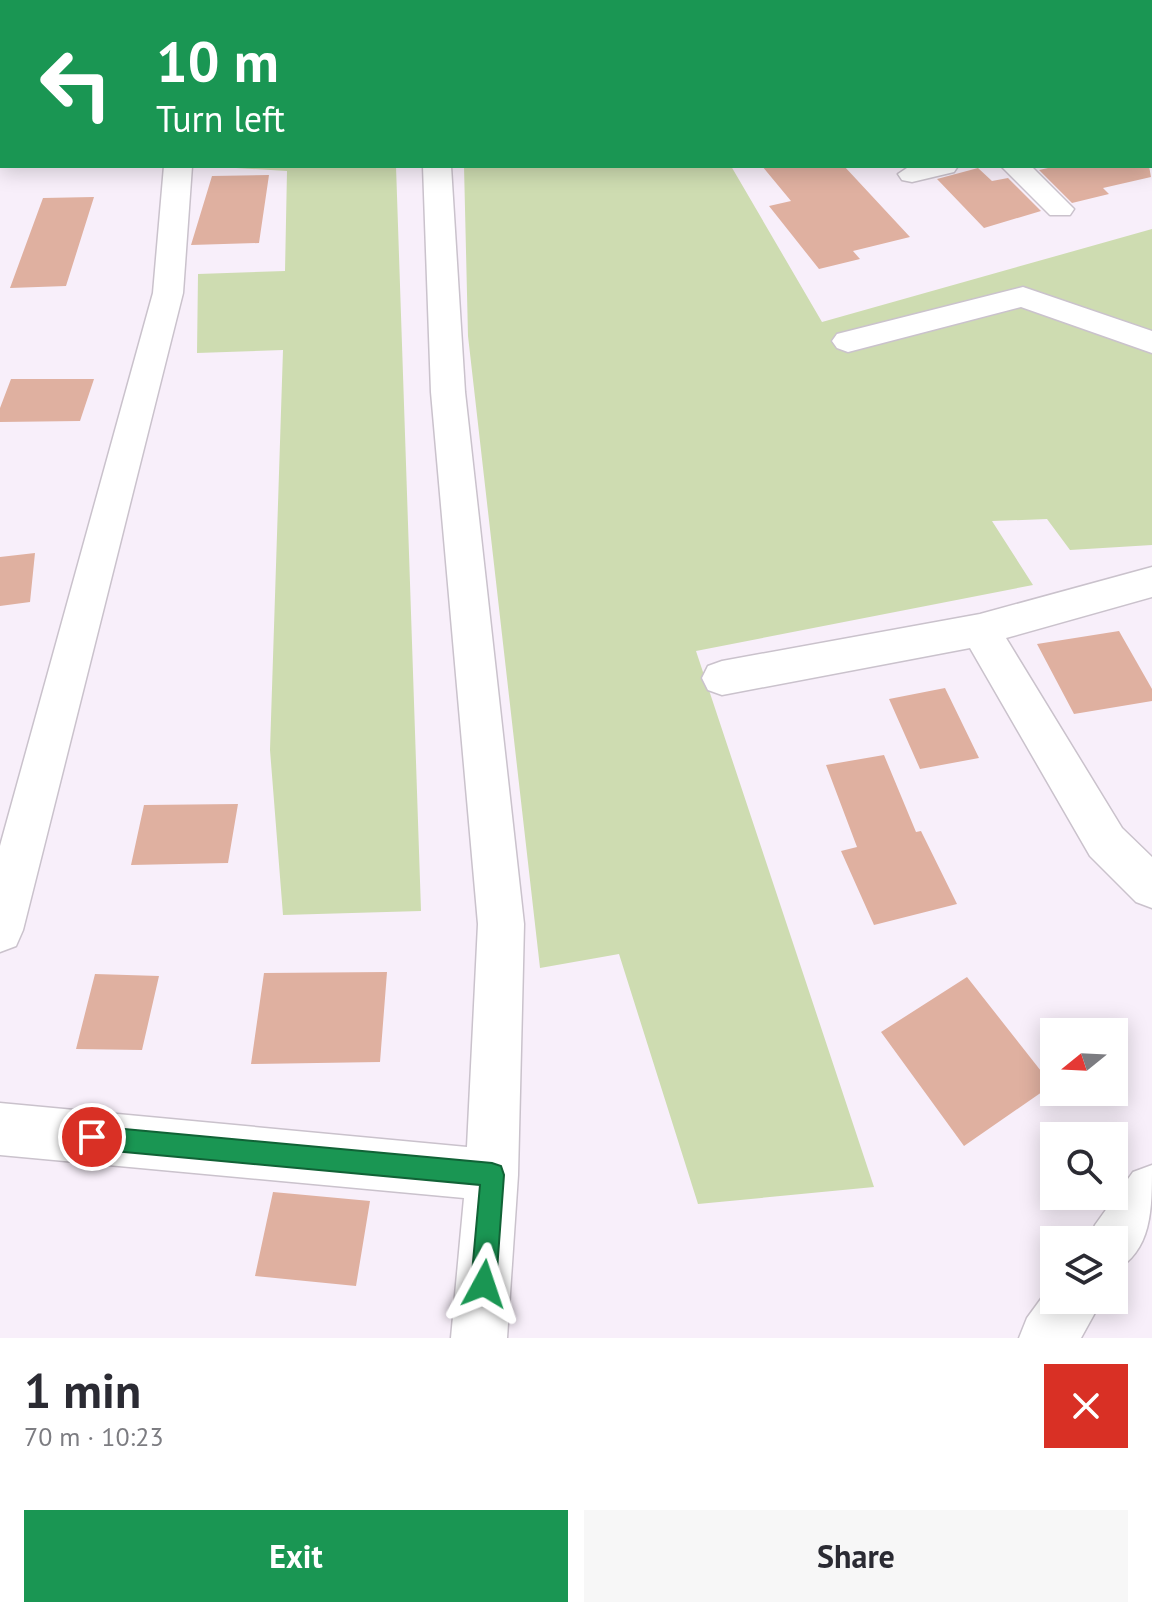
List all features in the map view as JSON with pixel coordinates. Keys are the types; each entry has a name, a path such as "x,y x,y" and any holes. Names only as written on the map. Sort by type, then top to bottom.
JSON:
{"street":[{"path":"0,930 168,293 178,168"},
{"path":"437,168 448,392 501,924 492,1175 479,1338"},
{"path":"912,174 936,168"},
{"path":"1017,168 1060,209"},
{"path":"848,341 1023,297 1152,342"},
{"path":"722,678 980,630 1152,582"},
{"path":"980,630 1106,842 1152,887"},
{"path":"0,1129 492,1175"},
{"path":"1127,1226 1152,1191"},
{"path":"1047,1338 1064,1314"}],"green space":[{"path":"237,168 396,168 421,911 283,915 270,750 283,350 197,353 198,274 285,271 287,171"},
{"path":"464,168 732,168 822,322 1152,229 1152,545 1070,550 1047,519 992,521 1033,585 696,651 874,1187 698,1204 619,954 540,968 468,336"}],"building":[{"path":"764,168 846,168 910,237 853,251 860,259 819,269 769,206 791,201"},
{"path":"978,168 992,181 1008,178 1041,211 984,228 937,179"},
{"path":"1149,168 1151,177 1103,188 1109,194 1072,203 1039,170"},
{"path":"269,175 259,243 191,245 212,176"},
{"path":"94,197 66,286 10,288 43,198"},
{"path":"11,379 94,379 80,421 0,422 0,408"},
{"path":"35,553 30,602 0,606 0,557"},
{"path":"1119,631 1152,689 1152,701 1074,714 1037,644"},
{"path":"945,688 979,758 920,769 889,699"},
{"path":"884,755 916,832 921,831 957,904 874,925 841,851 857,847 826,765"},
{"path":"238,804 228,863 131,865 144,805"},
{"path":"387,972 380,1062 251,1064 264,973"},
{"path":"95,974 159,976 142,1050 76,1049"},
{"path":"967,977 1040,1070 1040,1093 964,1146 881,1032"},
{"path":"273,1192 370,1201 356,1286 255,1276"}],"route":[{"path":"92,1137 492,1175 484,1284"}]}
